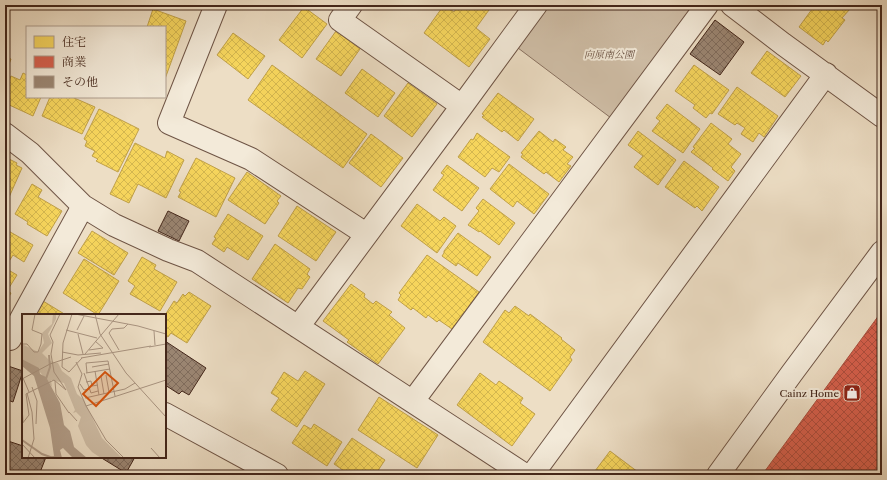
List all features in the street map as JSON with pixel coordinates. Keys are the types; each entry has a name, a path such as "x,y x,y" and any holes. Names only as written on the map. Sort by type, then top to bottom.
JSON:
{"street":[{"path":"216,5 169,123 251,159 366,234"},
{"path":"351,5 340,20 462,106"},
{"path":"298,327 536,5"},
{"path":"414,401 707,5"},
{"path":"732,5 882,116"},
{"path":"532,475 826,74"},
{"path":"5,134 30,154 83,206 114,225 168,250 197,261 414,401 525,475"},
{"path":"27,314 83,206"},
{"path":"718,475 882,252"},
{"path":"13,340 22,323"},
{"path":"166,415 277,475"}],"green space":[{"name":"向原南公園","path":"536,5 707,5 619,124 518,48"}],"building: 住宅":[{"path":"444,5 454,12 459,5 481,5 489,10 476,28 490,39 469,67 424,33"},
{"path":"815,5 845,5 850,9 842,18 845,20 828,42 826,40 823,45 799,27"},
{"path":"304,7 327,24 302,58 279,40"},
{"path":"153,9 186,21 166,76 166,26 147,26"},
{"path":"336,31 360,49 341,76 316,59"},
{"path":"233,33 265,56 248,79 217,55"},
{"path":"767,51 801,76 785,97 751,73"},
{"path":"5,57 11,59 5,75"},
{"path":"272,65 367,134 343,168 248,100"},
{"path":"694,65 729,90 712,114 710,113 706,118 693,108 695,105 675,91"},
{"path":"362,69 395,93 378,117 345,93"},
{"path":"23,73 26,74 26,98 41,98 33,116 5,103 5,89 11,76 20,80"},
{"path":"408,83 437,104 412,137 384,116"},
{"path":"737,87 778,116 764,137 759,133 753,142 741,134 745,128 737,123 735,125 718,114"},
{"path":"498,93 534,119 518,141 504,130 502,132 482,117 484,115 482,114"},
{"path":"50,98 74,98 95,107 82,134 42,116"},
{"path":"667,104 700,129 683,153 652,131 660,121 656,118"},
{"path":"99,109 139,129 118,172 96,161 98,159 92,156 95,151 85,146 87,141 84,139"},
{"path":"711,123 732,139 728,144 741,154 731,167 735,171 728,181 691,152"},
{"path":"539,131 553,142 555,139 566,147 563,150 573,157 567,164 571,166 559,182 546,172 544,174 521,157 523,154 521,153"},
{"path":"638,131 676,160 658,185 634,167 643,156 628,145"},
{"path":"477,133 510,157 499,172 492,168 485,177 458,157 471,139 473,140"},
{"path":"371,134 403,158 381,187 349,163"},
{"path":"135,143 165,158 167,151 184,160 166,198 138,184 129,203 110,194"},
{"path":"5,157 17,163 16,165 22,168 6,204"},
{"path":"196,158 235,178 216,217 178,197 181,192 179,191"},
{"path":"684,161 719,187 702,211 697,206 695,208 665,187"},
{"path":"509,164 549,194 534,214 517,201 513,207 490,189"},
{"path":"447,165 479,188 462,211 433,190 444,175 441,173"},
{"path":"247,172 281,196 277,201 279,203 265,224 228,200"},
{"path":"32,184 42,190 38,197 62,211 47,236 27,224 28,222 15,214"},
{"path":"483,199 515,223 499,245 480,231 479,232 468,225 479,211 476,208"},
{"path":"417,204 440,221 444,217 456,226 437,253 401,226"},
{"path":"297,206 336,232 316,261 278,236"},
{"path":"228,214 263,236 248,260 227,247 224,252 212,244 216,238 214,237"},
{"path":"5,229 33,245 24,262 13,255 8,263 5,261"},
{"path":"92,231 128,253 114,275 78,253"},
{"path":"458,233 491,257 477,276 458,263 456,266 442,256 444,251"},
{"path":"275,244 310,269 307,274 310,277 302,289 298,288 288,303 252,279"},
{"path":"427,255 479,292 452,329 439,320 437,322 428,315 426,318 413,308 411,310 398,300 401,295 399,293"},
{"path":"142,257 156,265 154,269 177,282 160,311 130,294 135,286 128,281"},
{"path":"84,259 119,281 99,314 63,293"},
{"path":"5,268 17,275 7,291 11,293 5,304"},
{"path":"351,284 365,294 364,297 373,304 376,301 392,312 389,315 405,328 378,364 347,342 349,340 323,321"},
{"path":"189,292 211,306 187,343 171,333 168,337 166,336 166,314 174,301 177,303 183,294 185,296"},
{"path":"43,301 64,314 36,314"},
{"path":"515,306 529,316 530,314 562,338 561,339 575,350 570,357 572,360 550,391 483,342 505,310 509,313"},
{"path":"305,371 325,384 297,427 271,410 279,398 271,393 284,372 298,381"},
{"path":"480,373 496,385 499,381 523,398 520,403 535,414 512,446 457,405"},
{"path":"379,397 438,435 417,468 358,430"},
{"path":"314,424 342,442 327,466 292,443 304,425 311,429"},
{"path":"352,438 385,460 375,475 350,475 334,464"},
{"path":"610,451 642,475 592,475"}],"building: 商業":[{"name":"Cainz Home","path":"882,311 882,475 762,475"}],"building: その他":[{"path":"715,20 744,42 720,75 690,54"},
{"path":"168,211 189,221 179,241 158,231"},
{"path":"166,342 206,368 189,395 182,391 179,394 166,386"},
{"path":"5,365 22,371 22,374 13,402 5,399"},
{"path":"5,440 22,446 22,458 46,458 39,475 5,474"},
{"path":"102,458 134,458 126,473"}],"place":[{"name":"Cainz Home","path":"852,393"}]}
